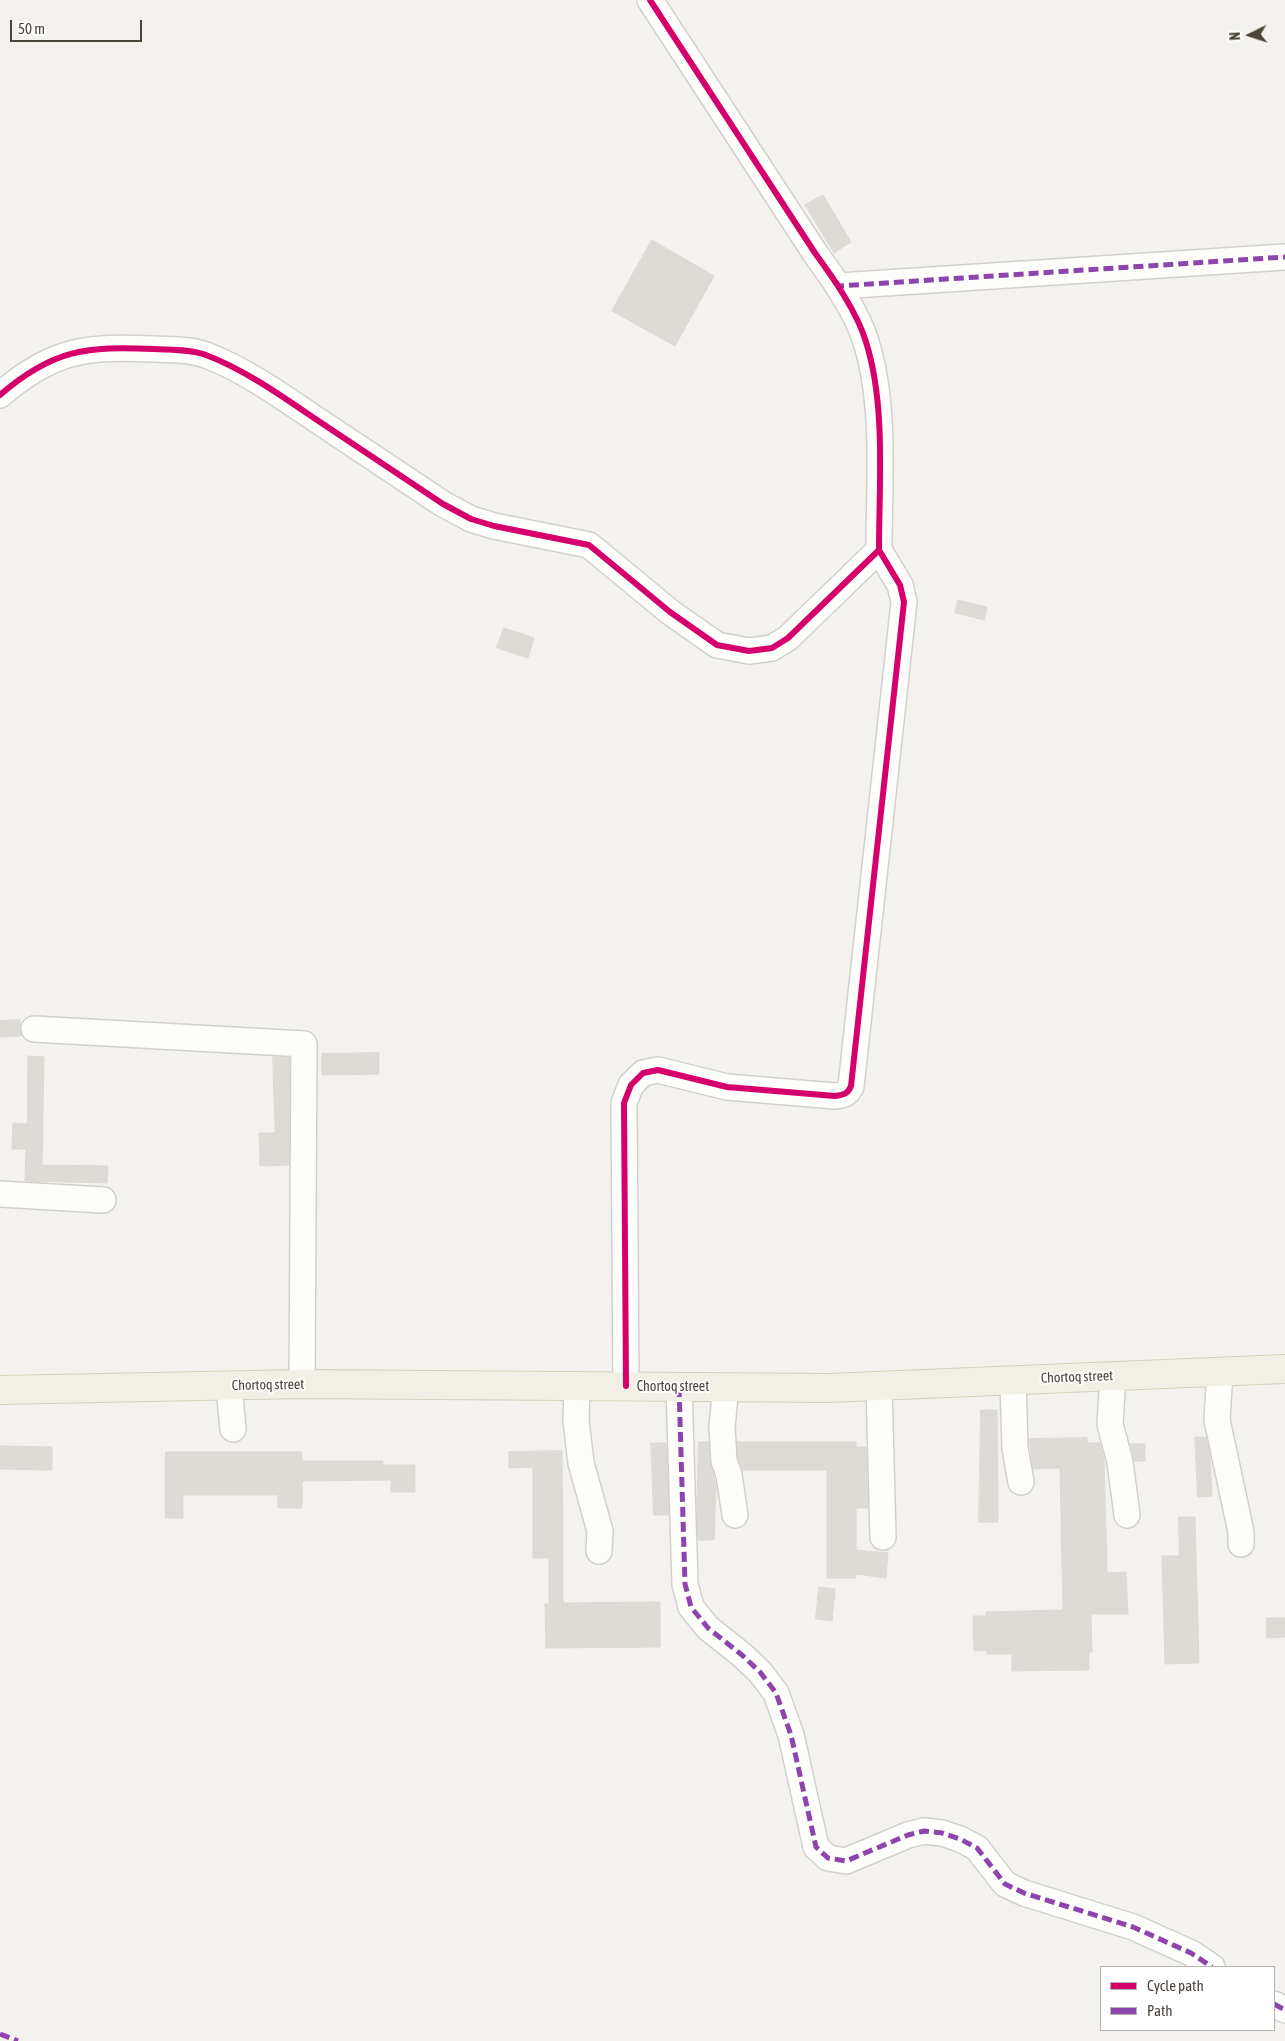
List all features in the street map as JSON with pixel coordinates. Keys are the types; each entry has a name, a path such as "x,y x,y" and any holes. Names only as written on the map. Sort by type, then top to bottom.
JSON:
{"main road":[{"name":"Chortoq street","path":"0,1390 302,1384 828,1388 1285,1369"}],"street":[{"path":"626,1386 624,1104 631,1086 643,1073 658,1070 728,1087 835,1096 844,1095 851,1086 904,602 900,585 879,550 879,417 875,375 866,340 839,286 810,245 650,0"},
{"path":"839,286 1285,257"},
{"path":"0,395 47,362 61,355 76,351 119,347 185,350 204,354 224,362 269,388 443,504 471,519 494,526 588,545 670,612 717,644 749,651 772,648 788,638 879,550"},
{"path":"34,1029 304,1044 302,1384"},
{"path":"0,1194 103,1200"},
{"path":"1220,1371 1217,1420 1241,1532 1241,1544"},
{"path":"1113,1376 1110,1424 1120,1462 1127,1515"},
{"path":"1013,1380 1015,1448 1021,1482"},
{"path":"229,1386 233,1429"},
{"path":"576,1386 576,1421 581,1462 600,1531 599,1551"},
{"path":"879,1386 883,1537"},
{"path":"679,1387 685,1584 691,1607 708,1628 760,1672 776,1694 791,1735 816,1847 828,1858 846,1861 924,1831 942,1833 960,1839 977,1848 1005,1884 1024,1893 1133,1927 1191,1953 1210,1966"},
{"path":"726,1387 722,1426 724,1461 729,1475 735,1515"}],"building":[{"path":"823,195 851,242 834,253 805,205"},
{"path":"652,240 714,276 675,346 612,311"},
{"path":"958,600 987,607 984,620 955,613"},
{"path":"504,628 534,638 528,658 497,648"},
{"path":"20,1020 21,1036 0,1037 0,1021"},
{"path":"379,1053 379,1074 322,1075 322,1054"},
{"path":"28,1056 44,1057 42,1165 108,1166 107,1183 25,1181 26,1149 12,1149 13,1123 27,1124"},
{"path":"273,1057 290,1058 289,1165 260,1166 259,1133 275,1133"},
{"path":"981,1410 997,1410 998,1522 979,1522"},
{"path":"1195,1437 1206,1437 1210,1456 1212,1496 1198,1497"},
{"path":"1087,1438 1087,1443 1100,1443 1104,1459 1107,1573 1126,1572 1128,1614 1091,1614 1092,1652 1089,1652 1089,1670 1012,1671 1012,1654 987,1654 987,1650 974,1651 973,1616 986,1616 986,1612 1063,1610 1060,1468 1033,1469 1029,1439"},
{"path":"699,1442 709,1442 710,1462 716,1486 714,1540 698,1540"},
{"path":"737,1442 856,1442 856,1447 866,1447 868,1508 856,1508 856,1550 888,1553 886,1578 856,1574 856,1578 827,1578 827,1470 743,1470 738,1458"},
{"path":"651,1443 666,1443 669,1515 654,1515"},
{"path":"1131,1444 1145,1444 1145,1461 1134,1461"},
{"path":"0,1446 52,1447 52,1470 0,1469"},
{"path":"562,1451 563,1603 660,1602 660,1647 546,1648 545,1604 549,1604 549,1558 533,1558 533,1467 509,1468 509,1452"},
{"path":"166,1452 302,1452 302,1461 383,1461 383,1465 415,1465 415,1492 391,1492 391,1480 302,1481 302,1508 278,1508 278,1495 183,1495 183,1518 166,1518"},
{"path":"1179,1517 1195,1517 1199,1663 1165,1664 1162,1556 1179,1556"},
{"path":"819,1587 835,1589 832,1621 816,1619"},
{"path":"1267,1618 1285,1618 1285,1637 1267,1638"}],"marked path":[{"path":"836,282 839,286 1285,257"},
{"path":"679,1387 685,1584 691,1607 708,1628 760,1672 776,1693 791,1735 816,1847 828,1858 846,1861 908,1835 924,1831 942,1833 960,1839 977,1848 1005,1884 1024,1893 1133,1927 1191,1953 1210,1966"},
{"path":"1275,2005 1285,2010"},
{"path":"0,2034 18,2041"}],"cycle path":[{"path":"0,395 19,380 54,359 90,350 130,348 174,350 206,355 235,368 262,384 443,504 471,519 494,526 589,545 670,612 717,645 749,651 772,648 788,638 879,550 879,418 872,366 862,331 844,296 650,0"},
{"path":"626,1386 624,1103 631,1085 643,1073 658,1070 727,1087 835,1096 845,1094 851,1086 904,602 900,585 879,550"}]}
